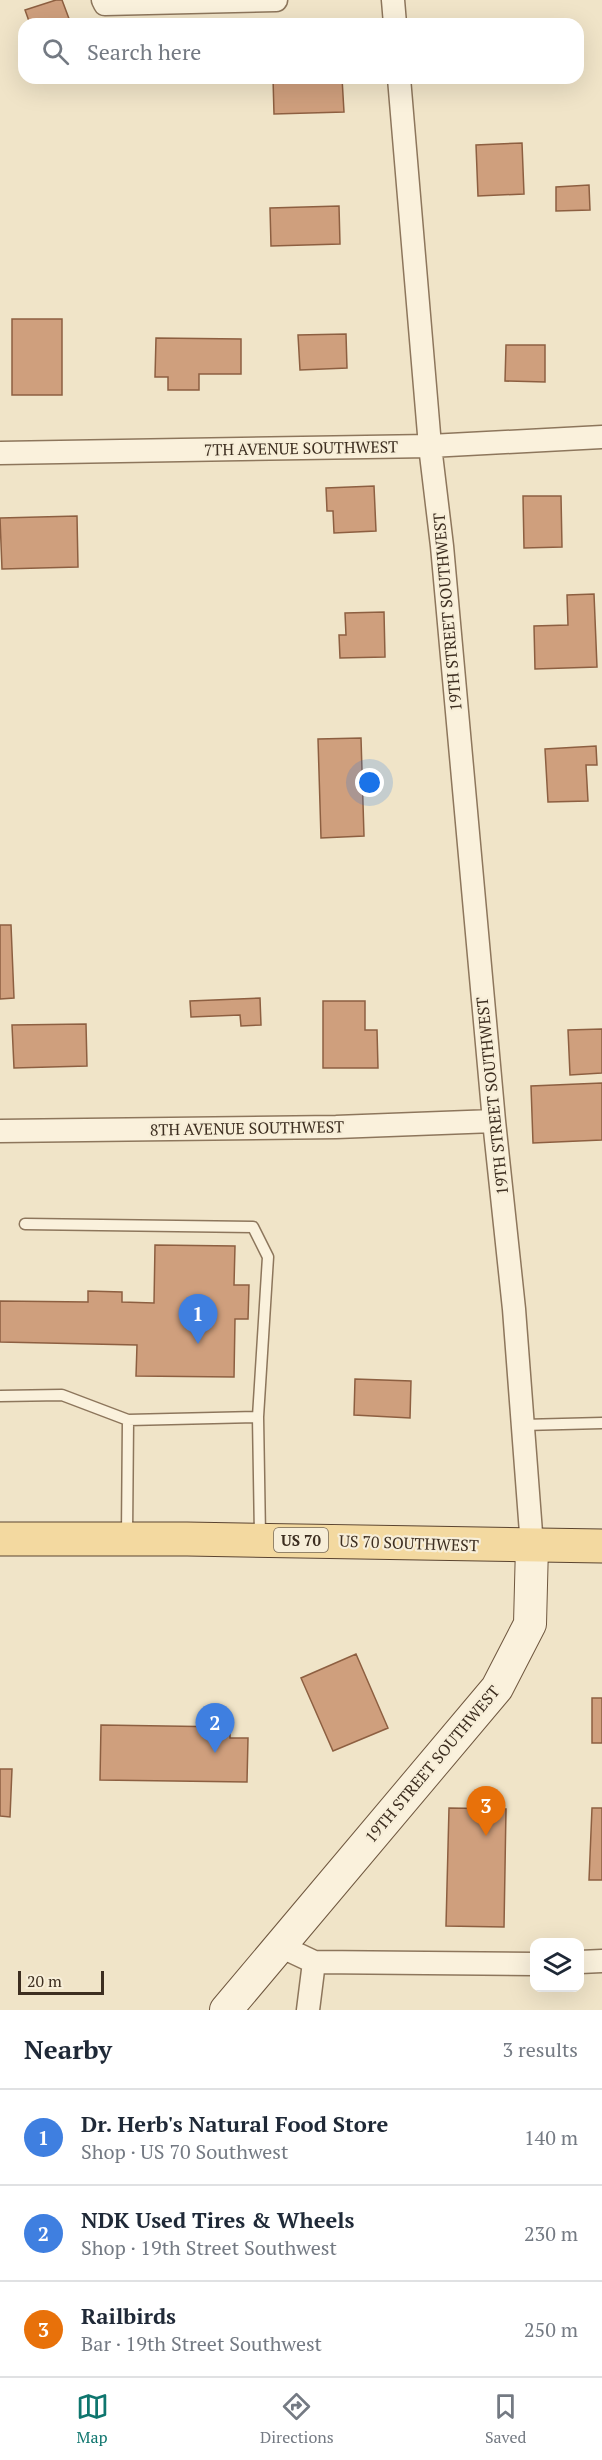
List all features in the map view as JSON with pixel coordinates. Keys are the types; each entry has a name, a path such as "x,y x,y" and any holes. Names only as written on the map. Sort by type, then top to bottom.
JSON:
{"main road":[{"name":"US 70 SOUTHWEST","path":"0,1539 260,1540 602,1546"}],"street":[{"path":"104,2 276,0"},
{"path":"393,0 394,18"},
{"name":"19TH STREET SOUTHWEST","path":"226,2010 497,1688 530,1624 532,1546 514,1309 494,1121 442,546 430,446 400,84"},
{"name":"7TH AVENUE SOUTHWEST","path":"0,453 430,446 602,437"},
{"name":"8TH AVENUE SOUTHWEST","path":"0,1131 336,1127 494,1121"},
{"path":"280,1946 314,1962 530,1964"},
{"path":"584,1962 602,1961"},
{"path":"308,2010 314,1962"}],"lane":[{"path":"25,1224 253,1227 268,1257 258,1417 260,1540"},
{"path":"0,1395 62,1395 128,1420 258,1417"},
{"path":"127,1539 128,1420"},
{"path":"523,1425 602,1423"}],"building":[{"path":"62,0 69,18 28,18 25,10"},
{"path":"273,84 342,84 344,112 274,114"},
{"path":"522,143 524,194 478,196 476,145"},
{"path":"589,185 590,210 556,211 556,187"},
{"path":"339,206 340,244 271,246 270,208"},
{"path":"12,319 62,319 62,395 12,395"},
{"path":"346,334 347,368 300,370 298,335"},
{"path":"156,338 241,339 241,374 199,374 199,390 168,390 168,377 155,377"},
{"path":"506,345 545,345 545,382 505,381"},
{"path":"374,486 376,531 334,533 333,511 327,511 326,488"},
{"path":"523,496 561,496 562,547 524,548"},
{"path":"77,516 78,567 2,569 0,518"},
{"path":"594,594 597,667 535,669 534,626 568,625 567,595"},
{"path":"384,612 385,657 340,658 339,635 346,635 345,613"},
{"path":"361,738 364,836 321,838 318,739"},
{"path":"596,746 597,765 586,765 588,801 548,802 545,749"},
{"path":"0,925 11,925 14,998 0,999"},
{"path":"260,998 261,1025 241,1026 240,1015 191,1017 190,1001"},
{"path":"323,1001 365,1001 365,1030 377,1030 378,1068 323,1068"},
{"path":"86,1024 87,1066 14,1068 12,1025"},
{"path":"602,1029 602,1073 570,1075 568,1030"},
{"path":"602,1083 602,1140 533,1143 531,1086"},
{"path":"155,1245 235,1246 234,1285 249,1285 248,1319 235,1319 234,1377 136,1376 137,1345 0,1342 0,1301 88,1302 88,1291 122,1292 122,1302 154,1303"},
{"path":"355,1379 411,1381 410,1418 354,1415"},
{"path":"356,1654 388,1728 333,1751 301,1678"},
{"path":"592,1698 602,1698 602,1743 592,1743"},
{"path":"101,1725 230,1727 230,1738 248,1738 247,1782 100,1780"},
{"path":"0,1769 12,1769 10,1817 0,1816"},
{"path":"449,1808 506,1809 504,1927 446,1926"},
{"path":"592,1808 602,1808 602,1880 589,1880"}],"place":[{"name":"Dr. Herb's Natural Food Store","path":"198,1344"},
{"name":"NDK Used Tires & Wheels","path":"215,1753"},
{"name":"Railbirds","path":"486,1836"}]}
